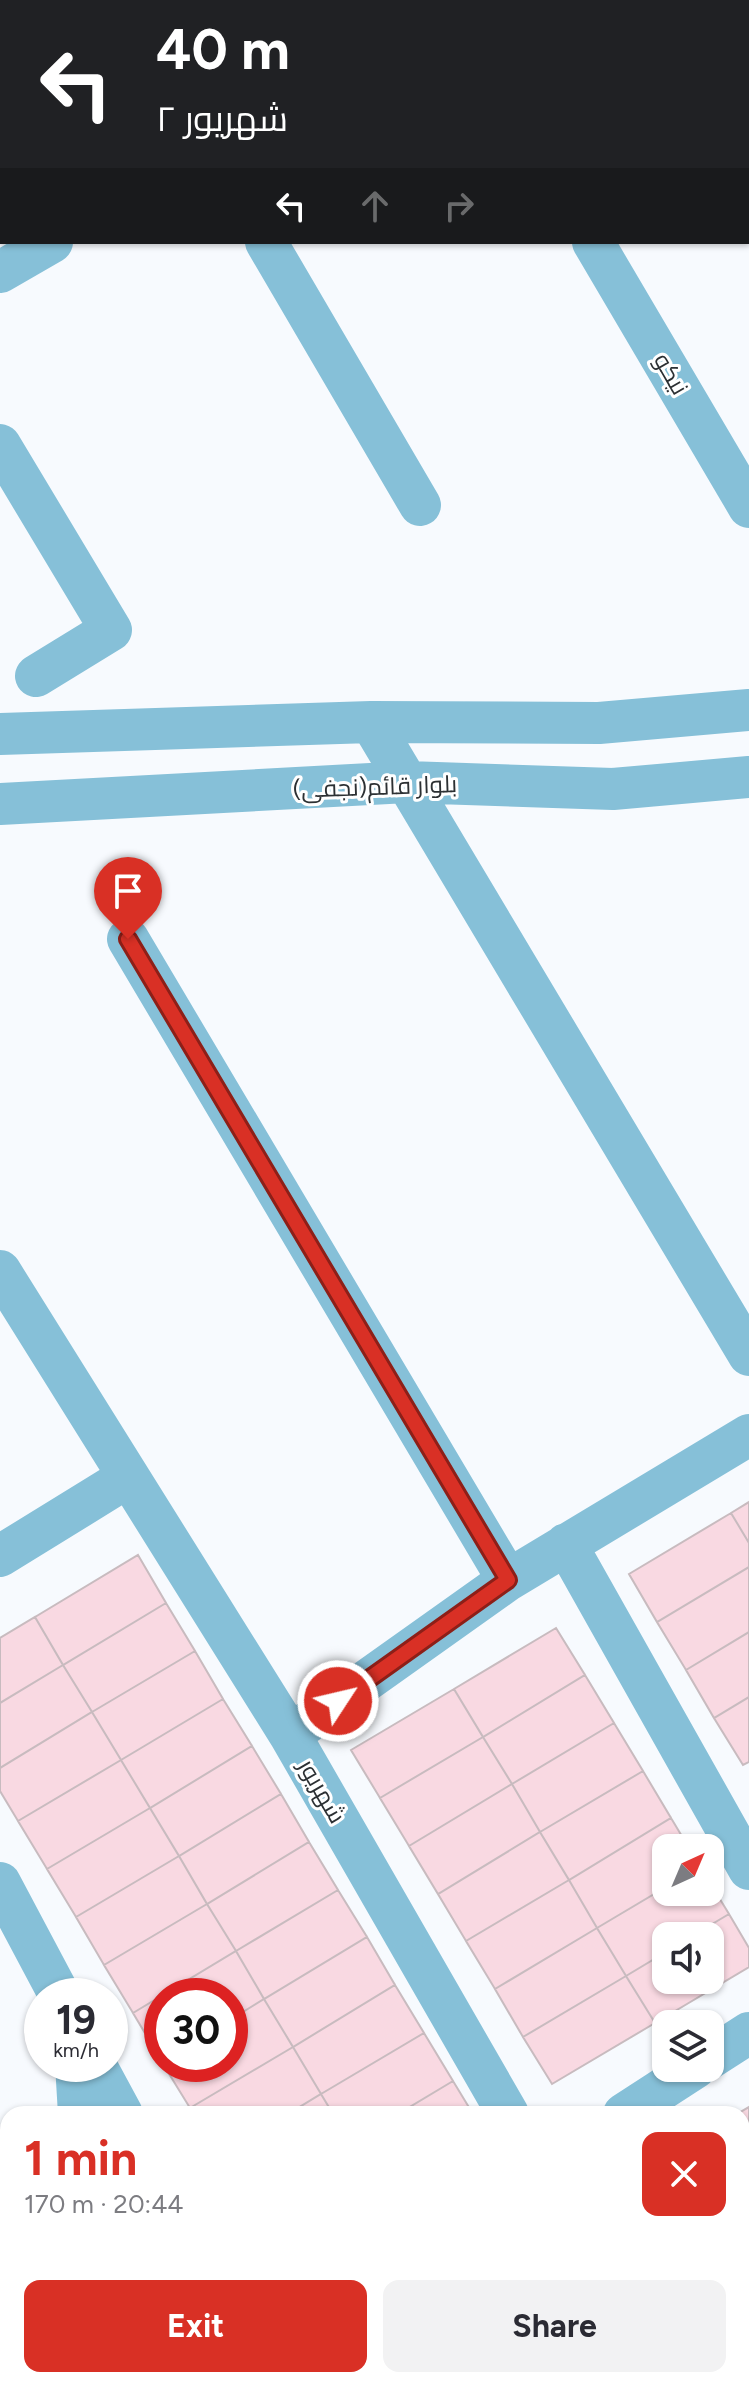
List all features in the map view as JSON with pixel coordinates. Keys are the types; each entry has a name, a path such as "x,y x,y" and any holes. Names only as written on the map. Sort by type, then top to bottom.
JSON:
{"street":[{"path":"0,272 49,244"},
{"path":"267,244 420,505"},
{"name":"نیکو","path":"594,244 749,507"},
{"path":"0,445 111,630 36,676"},
{"path":"0,734 371,722 599,723 749,710"},
{"path":"371,722 749,1355"},
{"name":"بلوار قائم(نجفی)","path":"0,804 407,782 613,789 749,777"},
{"path":"128,939 508,1580"},
{"path":"0,1271 290,1735"},
{"name":"شهریور","path":"503,2106 290,1735 508,1580 749,1435"},
{"path":"0,1556 128,1477"},
{"path":"566,1544 749,1869"},
{"path":"0,1883 50,1978"},
{"path":"724,2049 749,2033"},
{"path":"77,2082 79,2106"},
{"path":"105,2082 118,2106"},
{"path":"636,2106 673,2082"}],"building":[{"path":"749,1502 749,1543 731,1513"},
{"path":"731,1513 749,1543 749,1567 657,1622 629,1574"},
{"path":"138,1555 166,1603 63,1665 35,1617"},
{"path":"749,1567 749,1632 686,1670 657,1622"},
{"path":"166,1603 195,1651 92,1712 63,1665"},
{"path":"35,1617 63,1665 0,1703 0,1638"},
{"path":"556,1628 585,1675 483,1737 454,1689"},
{"path":"749,1632 749,1697 714,1718 686,1670"},
{"path":"195,1651 223,1699 121,1760 92,1712"},
{"path":"63,1665 92,1712 0,1768 0,1703"},
{"path":"585,1675 614,1723 512,1784 483,1737"},
{"path":"454,1689 483,1737 380,1798 351,1750"},
{"path":"749,1697 749,1762 743,1765 714,1718"},
{"path":"223,1699 252,1746 150,1808 121,1760"},
{"path":"92,1712 121,1760 18,1821 0,1791 0,1768"},
{"path":"614,1723 643,1771 540,1832 512,1784"},
{"path":"483,1737 512,1784 409,1846 380,1798"},
{"path":"252,1746 281,1794 179,1856 150,1808"},
{"path":"121,1760 150,1808 47,1869 18,1821"},
{"path":"643,1771 671,1818 569,1880 540,1832"},
{"path":"512,1784 540,1832 438,1894 409,1846"},
{"path":"281,1794 309,1842 207,1904 179,1856"},
{"path":"150,1808 179,1856 76,1917 47,1869"},
{"path":"671,1818 681,1834 652,1834 652,1895 597,1928 569,1880"},
{"path":"540,1832 569,1880 466,1941 438,1894"},
{"path":"309,1842 338,1890 236,1951 207,1904"},
{"path":"179,1856 207,1904 104,1965 76,1917"},
{"path":"569,1880 597,1928 495,1989 466,1941"},
{"path":"338,1890 367,1937 264,1999 236,1951"},
{"path":"652,1895 652,1906 724,1906 729,1914 716,1922 652,1922 652,1960 626,1976 597,1928"},
{"path":"207,1904 236,1951 191,1978 144,1978 144,2006 133,2013 128,2005 128,1978 112,1978 104,1965"},
{"path":"729,1914 749,1948 749,1967 724,1982 724,1922 716,1922"},
{"path":"597,1928 626,1976 523,2037 495,1989"},
{"path":"367,1937 395,1985 293,2047 264,1999"},
{"path":"236,1951 264,1999 248,2009 248,1978 191,1978"},
{"path":"652,1960 652,1994 704,1994 677,2010 652,2010 652,2018 626,1976"},
{"path":"626,1976 652,2018 652,2025 552,2084 523,2037"},
{"path":"395,1985 424,2033 321,2094 293,2047"},
{"path":"264,1999 293,2047 248,2074 248,2009"},
{"path":"144,2006 144,2031 133,2013"},
{"path":"424,2033 453,2081 411,2106 328,2106 321,2094"},
{"path":"293,2047 321,2094 301,2106 193,2106 234,2082 248,2082 248,2074"},
{"path":"453,2081 468,2106 411,2106"},
{"path":"174,2082 234,2082 193,2106 189,2106"},
{"path":"321,2094 328,2106 301,2106"}],"route":[{"path":"128,939 508,1580 338,1701"}]}
